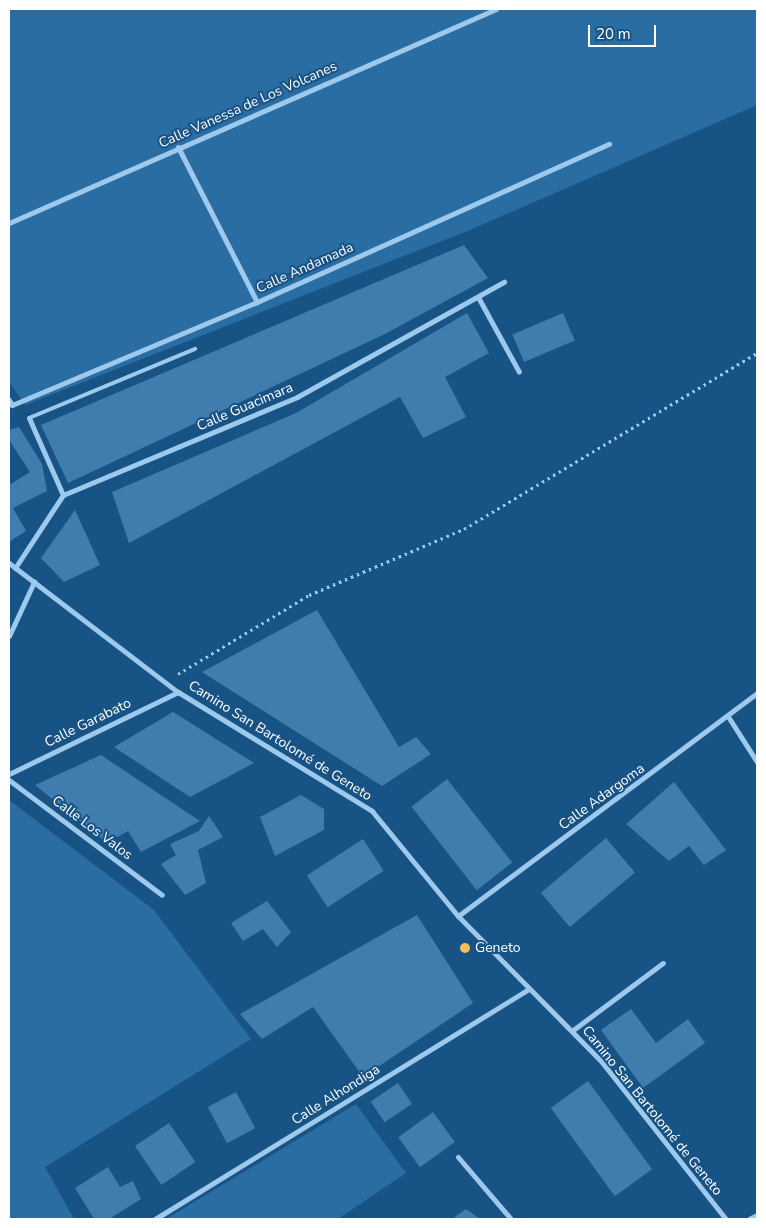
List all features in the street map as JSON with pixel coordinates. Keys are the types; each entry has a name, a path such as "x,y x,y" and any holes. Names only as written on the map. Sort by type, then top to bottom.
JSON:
{"street":[{"name":"Calle Vanessa de Los Volcanes","path":"9,223 178,147 496,9"},
{"name":"Calle Andamada","path":"9,400 12,405 257,302 609,144"},
{"path":"178,147 257,302"},
{"name":"Calle Guacimara","path":"63,495 297,398 504,282"},
{"path":"478,297 519,372"},
{"path":"15,568 63,495 29,418"},
{"name":"Camino San Bartolomé de Geneto","path":"9,563 178,692 372,811 458,916 528,989 573,1030 726,1219"},
{"path":"9,636 34,582"},
{"name":"Calle Garabato","path":"9,774 178,692"},
{"name":"Calle Adargoma","path":"458,916 729,718 757,693"},
{"path":"729,718 757,762"},
{"name":"Calle Los Valos","path":"9,780 162,895"},
{"path":"573,1030 663,962"},
{"name":"Calle Alhondiga","path":"155,1219 528,989"},
{"path":"458,1157 511,1219"},
{"path":"749,1219 757,1215"}],"lane":[{"path":"29,418 195,349"}],"path":[{"path":"165,682 309,595 464,529 757,353"}],"shaded area":[{"path":"9,9 757,9 757,105 470,230 25,405 9,382"},
{"path":"9,800 154,910 251,1039 45,1167 74,1219 9,1219"},
{"path":"356,1104 406,1173 338,1219 166,1219"}],"building":[{"path":"464,245 488,278 385,334 68,483 41,425"},
{"path":"467,313 489,353 445,377 466,417 423,438 400,397 129,543 112,492 296,413"},
{"path":"563,313 575,341 524,362 512,334"},
{"path":"19,427 42,464 47,491 13,508 26,531 9,542 9,485 30,472 9,440 9,430"},
{"path":"75,510 100,565 64,582 41,558"},
{"path":"317,610 399,747 416,737 431,754 382,786 202,672"},
{"path":"173,712 254,763 190,797 114,747"},
{"path":"101,755 200,821 141,852 128,831 107,843 35,785"},
{"path":"447,779 512,863 477,890 412,807"},
{"path":"674,782 726,850 704,865 689,846 669,861 626,824"},
{"path":"301,795 324,809 324,830 275,856 260,817"},
{"path":"209,816 223,837 198,850 206,883 185,895 161,864 176,855 170,844 199,831"},
{"path":"606,838 635,872 570,927 541,893"},
{"path":"363,839 384,871 328,907 307,875"},
{"path":"267,901 291,932 277,947 263,929 243,941 231,923"},
{"path":"417,915 473,1003 363,1077 313,1007 262,1039 240,1014"},
{"path":"631,1009 656,1043 688,1019 705,1043 643,1088 601,1030"},
{"path":"588,1081 652,1169 615,1196 551,1108"},
{"path":"398,1083 412,1104 385,1122 371,1101"},
{"path":"236,1092 255,1128 227,1143 208,1107"},
{"path":"433,1112 455,1142 420,1167 398,1137"},
{"path":"169,1123 195,1162 161,1185 135,1146"},
{"path":"108,1167 120,1187 133,1181 141,1199 109,1219 94,1219 75,1188"},
{"path":"466,1209 480,1219 452,1219"}],"place":[{"name":"Geneto","path":"465,948"}]}
